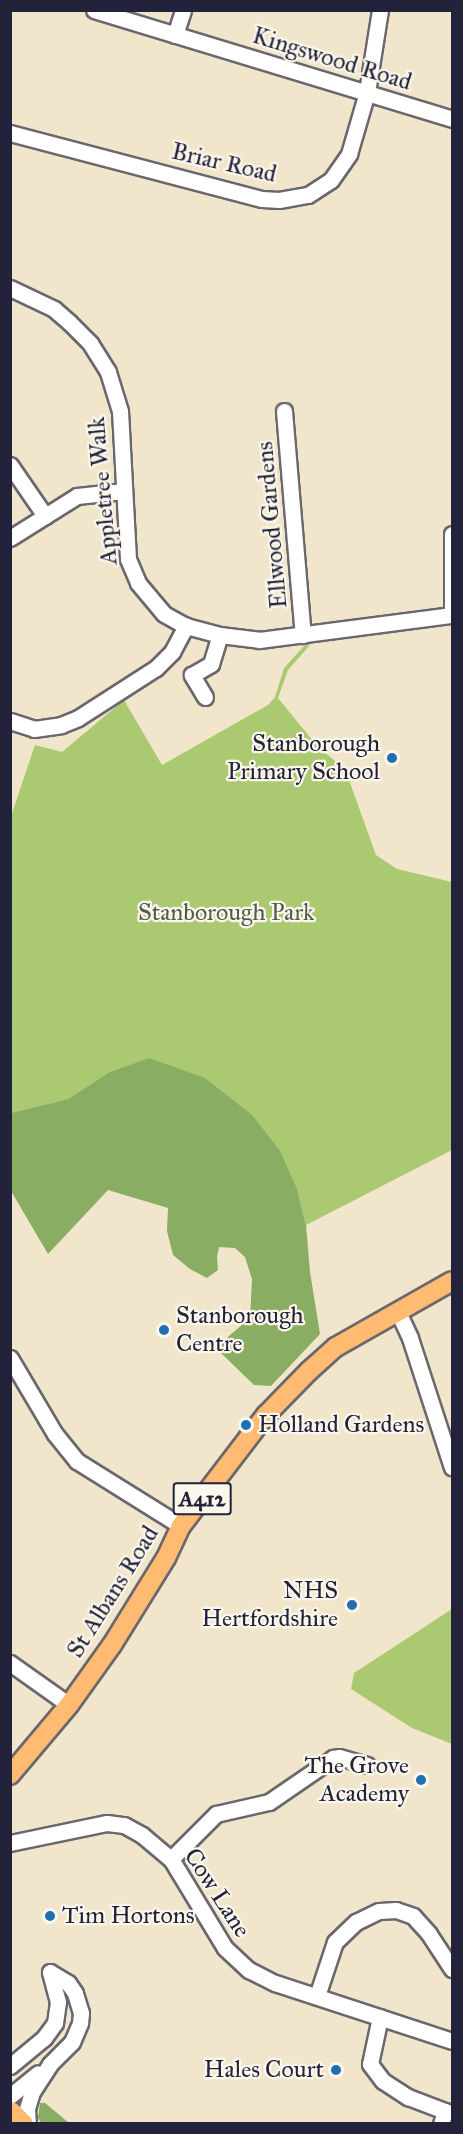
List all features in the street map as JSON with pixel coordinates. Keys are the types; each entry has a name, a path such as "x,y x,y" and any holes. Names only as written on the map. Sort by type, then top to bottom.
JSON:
{"highway":[{"path":"10,2112 22,2124"}],"main road":[{"name":"St Albans Road","path":"10,1775 69,1705 160,1568 181,1526 266,1416 309,1371 336,1347 453,1281"}],"street":[{"name":"Kingswood Road","path":"94,10 453,119"},
{"path":"175,35 183,10"},
{"name":"Briar Road","path":"10,133 262,199 279,200 308,195 331,180 349,154 367,93 380,10"},
{"name":"Appletree Walk","path":"10,288 54,309 78,330 100,358 114,386 120,411 125,543 132,572 154,605 186,626 220,635 259,640 453,613"},
{"name":"Ellwood Gardens","path":"284,411 303,635"},
{"path":"10,465 45,516"},
{"path":"10,538 77,496 124,491"},
{"path":"453,534 453,613"},
{"path":"10,721 34,729 61,725 78,718 156,668 172,652 186,626"},
{"path":"205,697 192,675 211,663 220,635"},
{"path":"398,1312 410,1338 453,1467"},
{"path":"10,1358 55,1434 77,1461 181,1526"},
{"path":"10,1663 69,1705"},
{"path":"171,1859 216,1814 269,1802 333,1758 339,1756 367,1766"},
{"name":"Cow Lane","path":"10,1844 114,1823 124,1825 142,1835 171,1859 217,1937 232,1957 261,1977 452,2040"},
{"path":"318,1996 335,1942 356,1922 379,1911 404,1911 413,1916 429,1934 453,1969"},
{"path":"10,2066 18,2054 44,2038 58,2014 50,1972 68,1983 75,1993 81,2013 80,2023 72,2042 50,2064 10,2096"},
{"path":"380,2017 370,2064 383,2081 408,2097 446,2111 441,2124"},
{"path":"28,2124 29,2098 50,2064"}],"green space":[{"name":"Stanborough Park","path":"310,645 288,670 278,698 318,747 345,769 376,855 397,869 452,882 452,1150 306,1225 297,1189 108,1073 68,1099 11,1113 11,816 35,745 62,752 124,700 162,765 268,705 275,697 284,668 304,646"},
{"path":"149,1058 205,1078 252,1115 280,1151 297,1189 306,1225 310,1272 320,1334 271,1386 254,1385 221,1353 222,1342 250,1318 252,1279 245,1257 235,1248 219,1247 218,1270 207,1278 190,1269 173,1255 167,1231 168,1208 108,1190 48,1254 11,1191 11,1113 68,1099 108,1073"},
{"path":"452,1609 452,1744 412,1728 351,1689 354,1673"},
{"path":"40,2103 45,2103 69,2123 41,2123 38,2118"}],"place":[{"name":"Stanborough Primary School","path":"392,758"},
{"name":"Stanborough Centre","path":"164,1330"},
{"name":"Holland Gardens","path":"246,1425"},
{"name":"NHS Hertfordshire","path":"352,1605"},
{"name":"The Grove Academy","path":"421,1780"},
{"name":"Tim Hortons","path":"50,1916"},
{"name":"Hales Court","path":"336,2070"}]}
